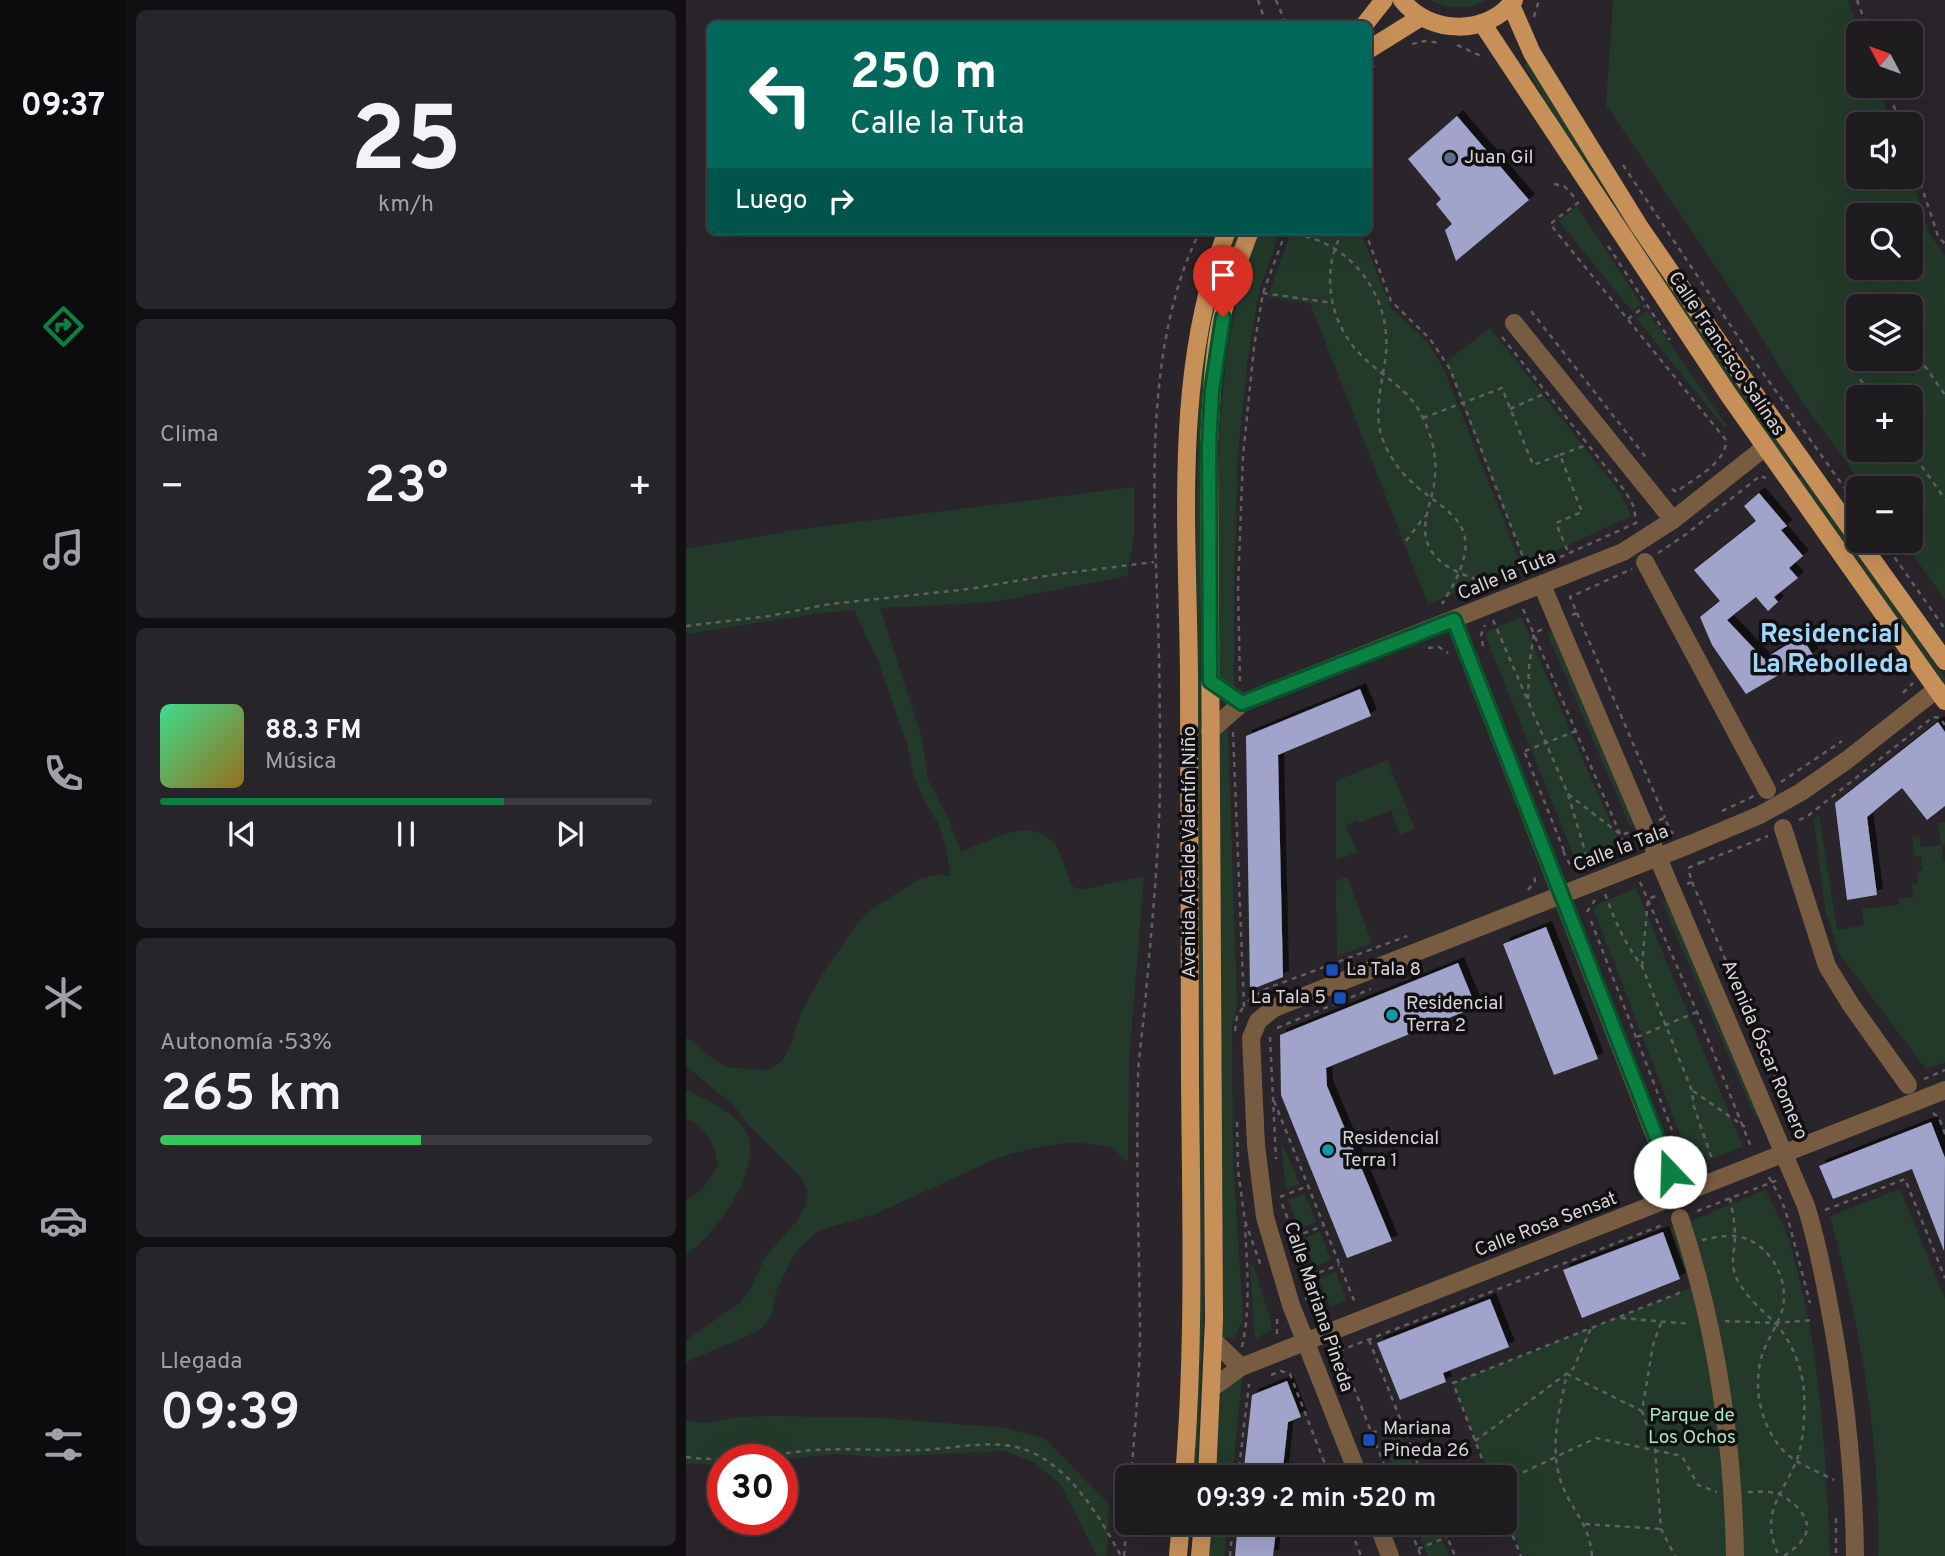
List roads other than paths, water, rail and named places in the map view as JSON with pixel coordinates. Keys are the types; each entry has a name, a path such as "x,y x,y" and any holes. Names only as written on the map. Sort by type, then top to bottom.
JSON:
{"main road":[{"path":"1367,21 1384,0"},
{"path":"1402,0 1421,17 1451,27 1482,23 1498,16 1513,2"},
{"name":"Calle Francisco Salinas","path":"1513,2 1532,53 1639,226 1846,522"},
{"path":"1372,55 1421,17"},
{"name":"Calle Francisco Salinas","path":"1482,23 1764,448 1941,695"},
{"name":"Avenida Alcalde Valentín Niño","path":"1185,1465 1191,1371 1193,1231 1187,537 1189,410 1196,340 1203,304 1225,235"},
{"name":"Avenida Alcalde Valentín Niño","path":"1208,1465 1213,1340 1214,1176 1209,444 1219,335 1227,299 1249,235"},
{"name":"Calle Francisco Salinas","path":"1868,553 1945,661"},
{"path":"1178,1556 1180,1535"},
{"path":"1200,1556 1202,1535"}],"street":[{"path":"1508,330 1673,520"},
{"name":"Calle la Tuta","path":"1210,731 1241,695 1454,620 1623,552 1673,520 1764,448"},
{"path":"1645,562 1767,790"},
{"name":"Avenida Óscar Romero","path":"1542,585 1786,1153 1811,1220 1840,1362 1854,1507 1855,1556"},
{"path":"1454,620 1678,1195"},
{"path":"1210,681 1241,695"},
{"name":"Calle la Tala","path":"1258,1021 1274,1008 1760,815 1801,792 1941,695"},
{"path":"1783,828 1827,966 1851,1005 1908,1085"},
{"name":"Calle Mariana Pineda","path":"1258,1021 1251,1038 1256,1145 1262,1199 1275,1254 1354,1465"},
{"name":"Calle Rosa Sensat","path":"1211,1389 1247,1375 1306,1342 1678,1195 1757,1156 1786,1153 1945,1091"},
{"path":"1680,1218 1700,1284 1729,1446 1735,1556"},
{"path":"1213,1340 1247,1375"},
{"path":"1382,1535 1390,1556"}],"place":[{"name":"Juan Gil","path":"1450,158"},
{"name":"La Tala 8","path":"1332,970"},
{"name":"La Tala 5","path":"1340,998"},
{"name":"Residencial Terra 2","path":"1392,1015"},
{"name":"Residencial Terra 1","path":"1328,1150"},
{"name":"Mariana Pineda 26","path":"1369,1440"}],"district":[{"name":"Residencial La Rebolleda","path":"1830,650"}],"park label":[{"name":"Parque de Los Ochos","path":"1692,1427"}]}
